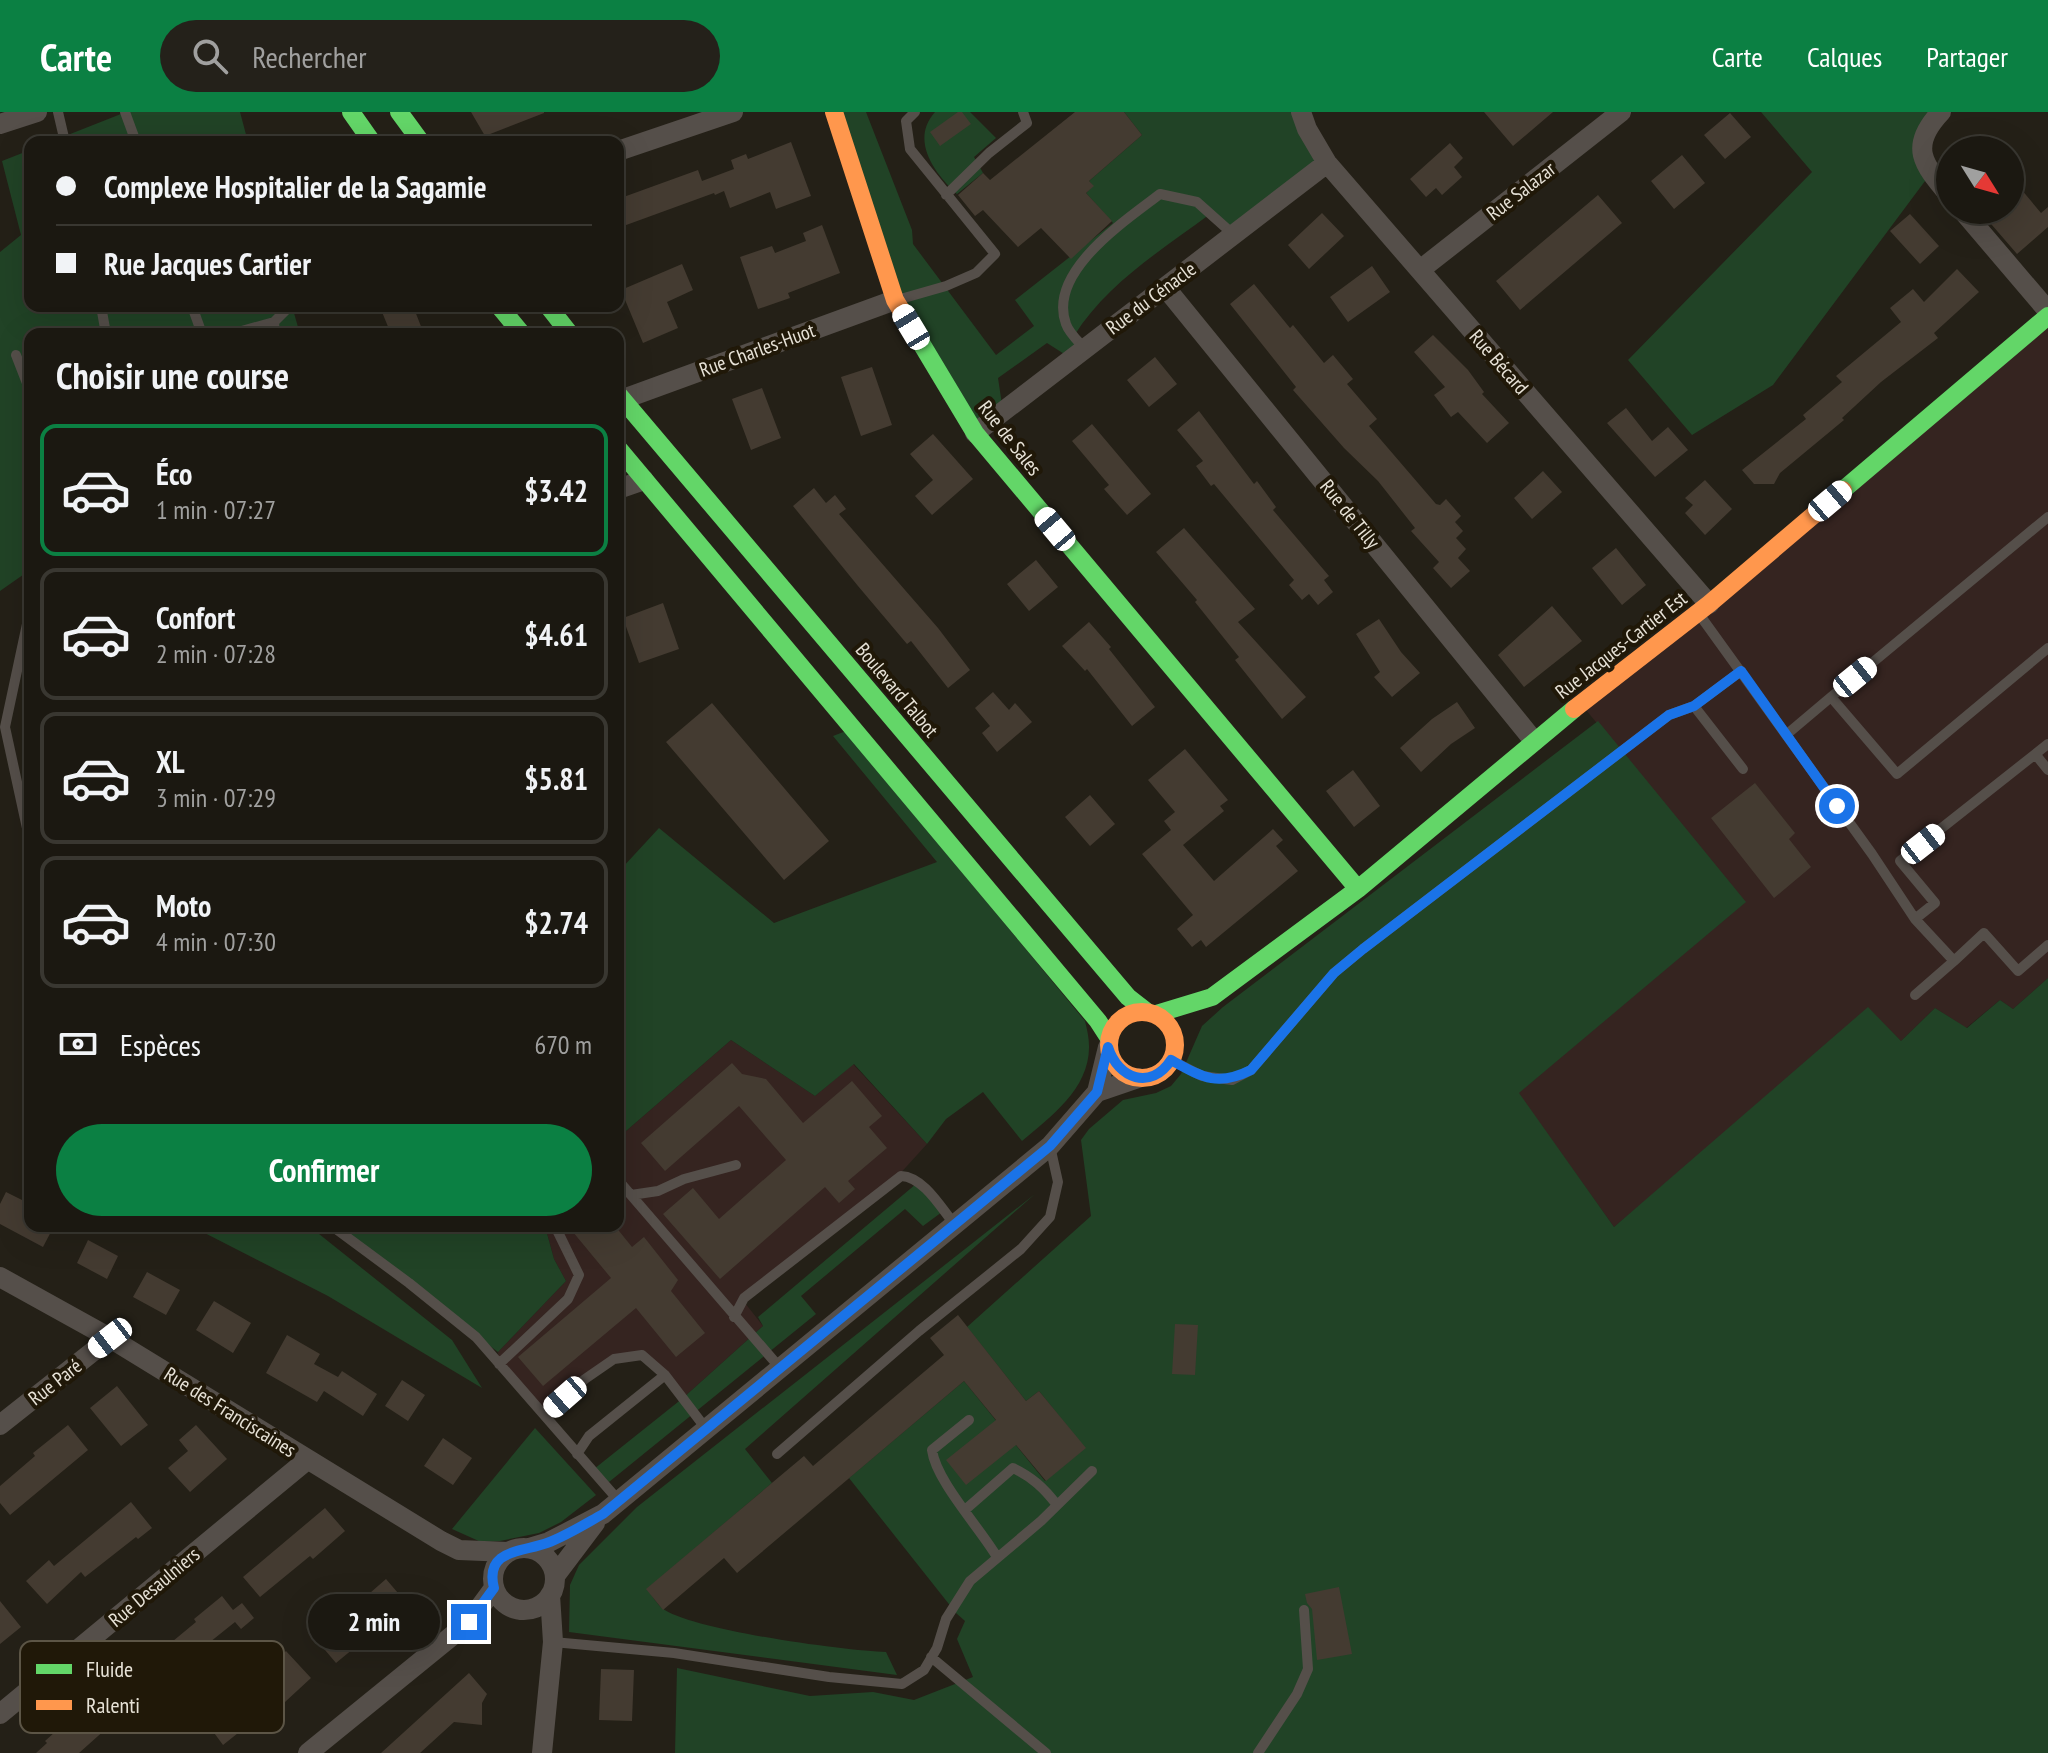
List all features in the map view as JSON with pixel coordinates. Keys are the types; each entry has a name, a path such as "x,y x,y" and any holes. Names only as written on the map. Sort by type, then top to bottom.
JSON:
{"main road":[{"path":"351,112 368,136"},
{"path":"399,112 417,136"},
{"name":"Rue de Sales","path":"834,112 895,300 975,433 1358,889"},
{"path":"504,312 517,328"},
{"path":"553,312 565,328"},
{"name":"Rue Jacques-Cartier Est","path":"1173,1055 1212,997 1358,889 1534,741 1703,608 2048,313"},
{"name":"Boulevard Talbot","path":"624,404 1128,997 1151,1013"},
{"path":"624,455 1098,1021 1117,1067 1138,1078 1152,1076 1161,1071 1173,1055 1172,1031 1151,1013 1128,1014 1120,1019 1109,1042"},
{"name":"Rue Jacques-Cartier Est","path":"1151,1013 1212,997"}],"street":[{"path":"0,124 37,112"},
{"path":"624,149 733,112"},
{"name":"Rue Bécard","path":"1301,112 1327,163 1703,608"},
{"name":"Rue Salazar","path":"1420,270 1621,112"},
{"path":"1936,179 1922,157 1922,139 1941,112"},
{"name":"Rue du Cénacle","path":"975,433 1327,163"},
{"path":"1974,224 2048,313"},
{"name":"Rue de Tilly","path":"1165,287 1534,741"},
{"name":"Rue Charles-Huot","path":"624,396 895,300"},
{"path":"624,487 644,480"},
{"path":"308,1753 469,1622 493,1584 500,1559 518,1550 549,1542 603,1514 1050,1146 1097,1092 1109,1042"},
{"path":"1097,1092 1138,1078"},
{"name":"Rue des Franciscaines","path":"0,1277 110,1338 459,1550 493,1584"},
{"name":"Rue Paré","path":"0,1425 110,1338"},
{"name":"Rue Desaulniers","path":"88,1641 307,1460"},
{"path":"469,1622 543,1603 603,1514"},
{"name":"Rue des Franciscaines","path":"459,1550 518,1550"},
{"path":"518,1550 547,1558 552,1586 553,1642 542,1753"},
{"path":"493,1584 499,1598 521,1609 553,1642"},
{"name":"Rue Desaulniers","path":"0,1714 20,1697"}],"lane":[{"path":"58,112 64,136"},
{"path":"125,112 134,136"},
{"path":"895,300 946,286 976,273 995,254 910,149 906,121 915,112"},
{"path":"946,195 989,153 1027,123 1023,112"},
{"path":"1085,349 1066,326 1062,299 1082,259 1136,212 1160,194 1197,202 1234,235"},
{"path":"252,328 274,322 284,312"},
{"path":"274,322 274,328"},
{"path":"16,355 24,376"},
{"path":"1786,735 2048,517"},
{"path":"1703,608 1741,671 1915,919 1954,961"},
{"path":"24,638 5,727 24,814"},
{"path":"1831,697 1897,774 2048,648"},
{"path":"1173,1055 1202,1076 1232,1080 1251,1070 1334,973 1363,949 1669,715 1694,706 1741,671"},
{"path":"1694,706 1743,769"},
{"path":"1915,919 1935,903 1900,861 2048,744"},
{"path":"2036,755 2048,770"},
{"path":"1915,995 1984,933 2018,971 2048,945"},
{"path":"777,1454 919,1331 1021,1249 1050,1217 1058,1182 1050,1146"},
{"path":"631,1195 658,1191 684,1179 736,1165"},
{"path":"734,1317 744,1298 901,1176 911,1177 921,1184 955,1225"},
{"path":"624,1187 781,1369"},
{"path":"340,1232 465,1328 619,1501"},
{"path":"499,1364 568,1299 579,1275 558,1232"},
{"path":"544,1415 585,1379 614,1359 642,1355 665,1375 707,1430"},
{"path":"577,1454 589,1436 665,1375"},
{"path":"969,1420 932,1450 934,1465 997,1557"},
{"path":"966,1509 1013,1468 1043,1487 1057,1505"},
{"path":"553,1642 674,1653 829,1677 902,1684 924,1670 946,1619 970,1581 1092,1471"},
{"path":"1258,1753 1297,1694 1308,1669 1304,1610"},
{"path":"931,1657 1046,1753"}],"shaded area":[{"path":"2048,316 2048,978 2013,1009 2000,1000 1966,1028 1935,1008 1901,1041 1868,1008 1614,1227 1518,1093 1745,902 1581,704"},
{"path":"731,1040 815,1096 853,1064 927,1144 897,1177 762,1285 745,1303 763,1326 683,1398 642,1355 614,1359 544,1415 499,1364 498,1352 566,1281 554,1259 547,1232 624,1232 624,1133"}],"green space":[{"path":"126,112 240,112 246,136 65,136"},
{"path":"834,112 866,112 912,230 913,244 996,355 1034,326 1015,300 1113,223 1086,193 1093,186 1089,181 1142,135 1124,112 1307,112 1327,163 1234,235 1210,214 1155,254 1119,284 1087,317 1074,336 1084,349 1072,359 1047,343 998,378 1003,411 975,433 895,300"},
{"path":"935,112 970,112 996,138 974,157 983,173 957,194 933,166 925,145 928,123"},
{"path":"1761,112 1941,112 1931,123 1931,173 1773,385 1692,435 1628,360 1812,172"},
{"path":"24,152 24,312 294,312 298,328 24,328 24,574 0,591 0,252 21,235 2,161"},
{"path":"1598,721 1746,902 1519,1093 1614,1227 1868,1007 1901,1041 1935,1008 1967,1028 2000,1000 2013,1009 2048,978 2048,1753 675,1753 677,1668 810,1696 873,1692 914,1700 973,1677 957,1639 965,1621 849,1478 964,1381 1045,1481 1085,1448 1039,1391 1026,1401 967,1327 1091,1216 1081,1140 1089,1129 1123,1100 1156,1093 1171,1086 1181,1074 1202,1026 1223,1007"},
{"path":"846,731 1085,1021 1089,1043 1083,1075 1067,1100 1022,1141 983,1092 946,1119 927,1144 854,1064 815,1096 731,1040 624,1133 624,866 659,828 774,923 937,862 833,736"},
{"path":"916,1184 942,1212 923,1226 905,1209 801,1296 816,1314 609,1482 594,1469 683,1398 763,1326 758,1317"},
{"path":"1035,1194 745,1449 772,1483 647,1589 662,1608 703,1624 805,1643 886,1652 897,1675 569,1632 570,1585 579,1565 637,1507"},
{"path":"203,1232 317,1232 452,1340 482,1388 328,1296"},
{"path":"340,1232 547,1232 554,1259 566,1281 498,1352"},
{"path":"535,1428 596,1495 561,1522 539,1533 481,1542 452,1529"}],"building":[{"path":"471,112 544,112 544,113 485,136"},
{"path":"962,112 971,124 940,146 930,132"},
{"path":"1075,112 1124,112 1142,135 1089,181 1094,186 1086,193 1112,221 1071,259 1041,228 1018,247 983,210 975,216 958,195 983,173 990,180"},
{"path":"1484,112 1553,112 1513,146"},
{"path":"1730,113 1751,137 1725,159 1704,135"},
{"path":"791,142 811,196 776,209 770,192 730,208 724,191 624,226 624,197 698,170 702,181 734,169 731,160 746,154 748,159"},
{"path":"1450,143 1463,158 1454,167 1462,177 1442,195 1436,188 1426,197 1410,179"},
{"path":"1682,155 1705,183 1674,209 1651,181"},
{"path":"2024,193 2041,213 2048,207 2048,227 2017,254 1991,224 2024,224"},
{"path":"1598,195 1622,223 1520,310 1496,281"},
{"path":"1322,213 1344,236 1309,269 1288,245"},
{"path":"1910,214 1939,246 1920,264 1890,231"},
{"path":"822,225 840,273 788,293 790,298 758,309 740,257 772,246 775,253 806,241 803,233"},
{"path":"682,264 693,290 667,302 678,328 643,343 624,297 624,289"},
{"path":"1372,266 1390,292 1348,322 1330,297"},
{"path":"1957,269 1979,292 1934,333 1938,338 1881,382 1842,418 1844,420 1780,473 1774,484 1754,484 1742,470 1806,419 1803,415 1842,382 1836,376 1901,322 1890,308 1913,289 1924,302"},
{"path":"1254,284 1324,363 1333,355 1353,379 1347,384 1377,419 1369,426 1436,504 1440,505 1446,499 1461,516 1455,522 1463,531 1456,538 1466,549 1458,558 1470,571 1451,588 1433,568 1439,562 1411,531 1415,528 1378,481 1293,390 1296,387 1230,304"},
{"path":"382,312 415,312 422,328 389,328"},
{"path":"1433,335 1468,370 1484,392 1482,394 1509,423 1487,443 1458,412 1451,417 1434,395 1445,387 1414,352"},
{"path":"1155,357 1177,384 1149,407 1127,380"},
{"path":"872,367 892,425 861,436 841,377"},
{"path":"762,388 781,438 751,450 732,399"},
{"path":"1626,408 1652,441 1668,427 1688,450 1655,477 1607,423"},
{"path":"1199,411 1254,484 1257,481 1276,507 1273,510 1329,576 1324,580 1333,592 1318,605 1309,594 1302,600 1289,585 1294,580 1196,466 1203,461 1177,430"},
{"path":"1092,424 1151,494 1127,515 1104,489 1109,485 1072,441"},
{"path":"933,434 973,479 932,515 915,496 933,480 910,454"},
{"path":"1543,471 1562,492 1532,519 1514,498"},
{"path":"1705,480 1732,509 1705,535 1685,513 1693,505 1685,498"},
{"path":"814,488 826,503 835,495 846,509 839,514 938,628 970,670 948,688 911,641 907,644 793,506"},
{"path":"1184,528 1255,609 1238,622 1306,697 1282,719 1235,660 1239,657 1195,602 1197,600 1156,552"},
{"path":"1616,548 1646,585 1622,605 1592,568"},
{"path":"1036,560 1058,587 1029,611 1007,584"},
{"path":"663,603 679,649 639,663 624,618"},
{"path":"1552,606 1582,641 1524,687 1498,655"},
{"path":"1379,619 1401,652 1420,673 1392,697 1374,677 1380,672 1356,634"},
{"path":"1089,622 1155,707 1132,726 1087,669 1085,671 1062,646"},
{"path":"993,692 1009,710 1015,703 1032,722 997,752 982,733 990,726 975,708"},
{"path":"1457,702 1475,728 1451,744 1421,772 1400,748 1432,719"},
{"path":"712,703 829,841 784,880 666,742"},
{"path":"1185,749 1228,800 1220,806 1224,811 1183,845 1214,881 1273,829 1283,840 1276,846 1298,871 1206,947 1201,940 1192,947 1177,929 1193,915 1142,854 1171,830 1164,821 1175,812 1148,780"},
{"path":"1353,770 1380,806 1354,827 1326,791"},
{"path":"1755,783 1795,833 1789,839 1811,867 1774,898 1711,818"},
{"path":"1090,795 1115,824 1090,846 1065,817"},
{"path":"732,1063 742,1074 766,1079 803,1123 852,1081 882,1116 869,1127 887,1148 848,1181 855,1189 839,1203 825,1187 720,1279 663,1214 693,1188 719,1219 786,1160 739,1106 665,1171 641,1143"},
{"path":"6,1192 24,1201 24,1232 51,1232 43,1247 0,1224 0,1204"},
{"path":"573,1232 620,1232 632,1247 644,1237 678,1280 671,1291 705,1333 676,1357 636,1308 543,1386 518,1357 611,1278"},
{"path":"88,1240 118,1256 107,1279 77,1263"},
{"path":"147,1272 180,1290 166,1315 133,1297"},
{"path":"214,1301 251,1323 233,1353 196,1330"},
{"path":"958,1315 1026,1401 1039,1391 1086,1448 1046,1481 1016,1445 966,1485 946,1460 996,1420 964,1381 737,1573 724,1558 663,1610 646,1589 804,1456 813,1466 944,1355 930,1338"},
{"path":"1175,1324 1198,1325 1195,1375 1172,1374"},
{"path":"287,1335 320,1354 314,1364 338,1377 342,1371 377,1394 363,1416 324,1391 317,1402 266,1373"},
{"path":"402,1380 425,1395 408,1421 385,1406"},
{"path":"117,1386 148,1425 121,1446 90,1408"},
{"path":"68,1425 88,1450 10,1515 0,1503 0,1486 35,1456 33,1453"},
{"path":"196,1425 227,1459 190,1492 168,1468 188,1451 179,1440"},
{"path":"443,1438 472,1458 453,1485 424,1466"},
{"path":"131,1502 152,1528 85,1577 81,1572 47,1604 26,1581 49,1560 54,1566"},
{"path":"325,1508 345,1531 313,1559 310,1556 260,1597 243,1577"},
{"path":"386,1579 404,1600 356,1641 359,1644 336,1663 314,1637 337,1618 339,1620"},
{"path":"1339,1587 1352,1654 1317,1660 1312,1609 1305,1594"},
{"path":"222,1596 233,1610 242,1603 254,1618 241,1629 235,1622 211,1641 173,1641 196,1622 194,1619"},
{"path":"0,1601 21,1627 0,1644"},
{"path":"286,1651 311,1678 285,1702 284,1701"},
{"path":"601,1669 634,1670 632,1721 599,1720"},
{"path":"469,1673 487,1694 482,1703 482,1725 454,1722 420,1753 381,1753"},
{"path":"54,1733 101,1733 79,1753 36,1753 47,1743 45,1741"},
{"path":"214,1733 238,1733 223,1745"}],"traffic: fast":[{"path":"351,112 368,136"},
{"path":"399,112 417,136"},
{"path":"504,312 517,328"},
{"path":"553,312 565,328"},
{"path":"1843,490 2048,316"},
{"path":"918,338 975,433 1358,889"},
{"path":"624,401 1128,997 1146,1011"},
{"path":"624,455 1098,1021 1109,1038"},
{"path":"1156,1014 1212,997 1358,889 1574,709"}],"traffic: slow":[{"path":"834,112 895,300 918,338"},
{"path":"1574,709 1709,604 1843,490"},
{"path":"1142,1012 1155,1014 1165,1022 1173,1032 1175,1045 1173,1058 1165,1068 1155,1076 1142,1078 1129,1076 1119,1068 1111,1058 1109,1045 1111,1032 1119,1022 1129,1014 1142,1012"}],"route":[{"path":"469,1622 494,1588 495,1568 508,1552 549,1542 603,1514 1050,1146 1097,1092 1108,1047 1117,1067 1138,1078 1152,1076 1171,1060 1202,1076 1232,1080 1251,1070 1334,973 1363,949 1669,715 1694,706 1741,671 1837,806"}]}
